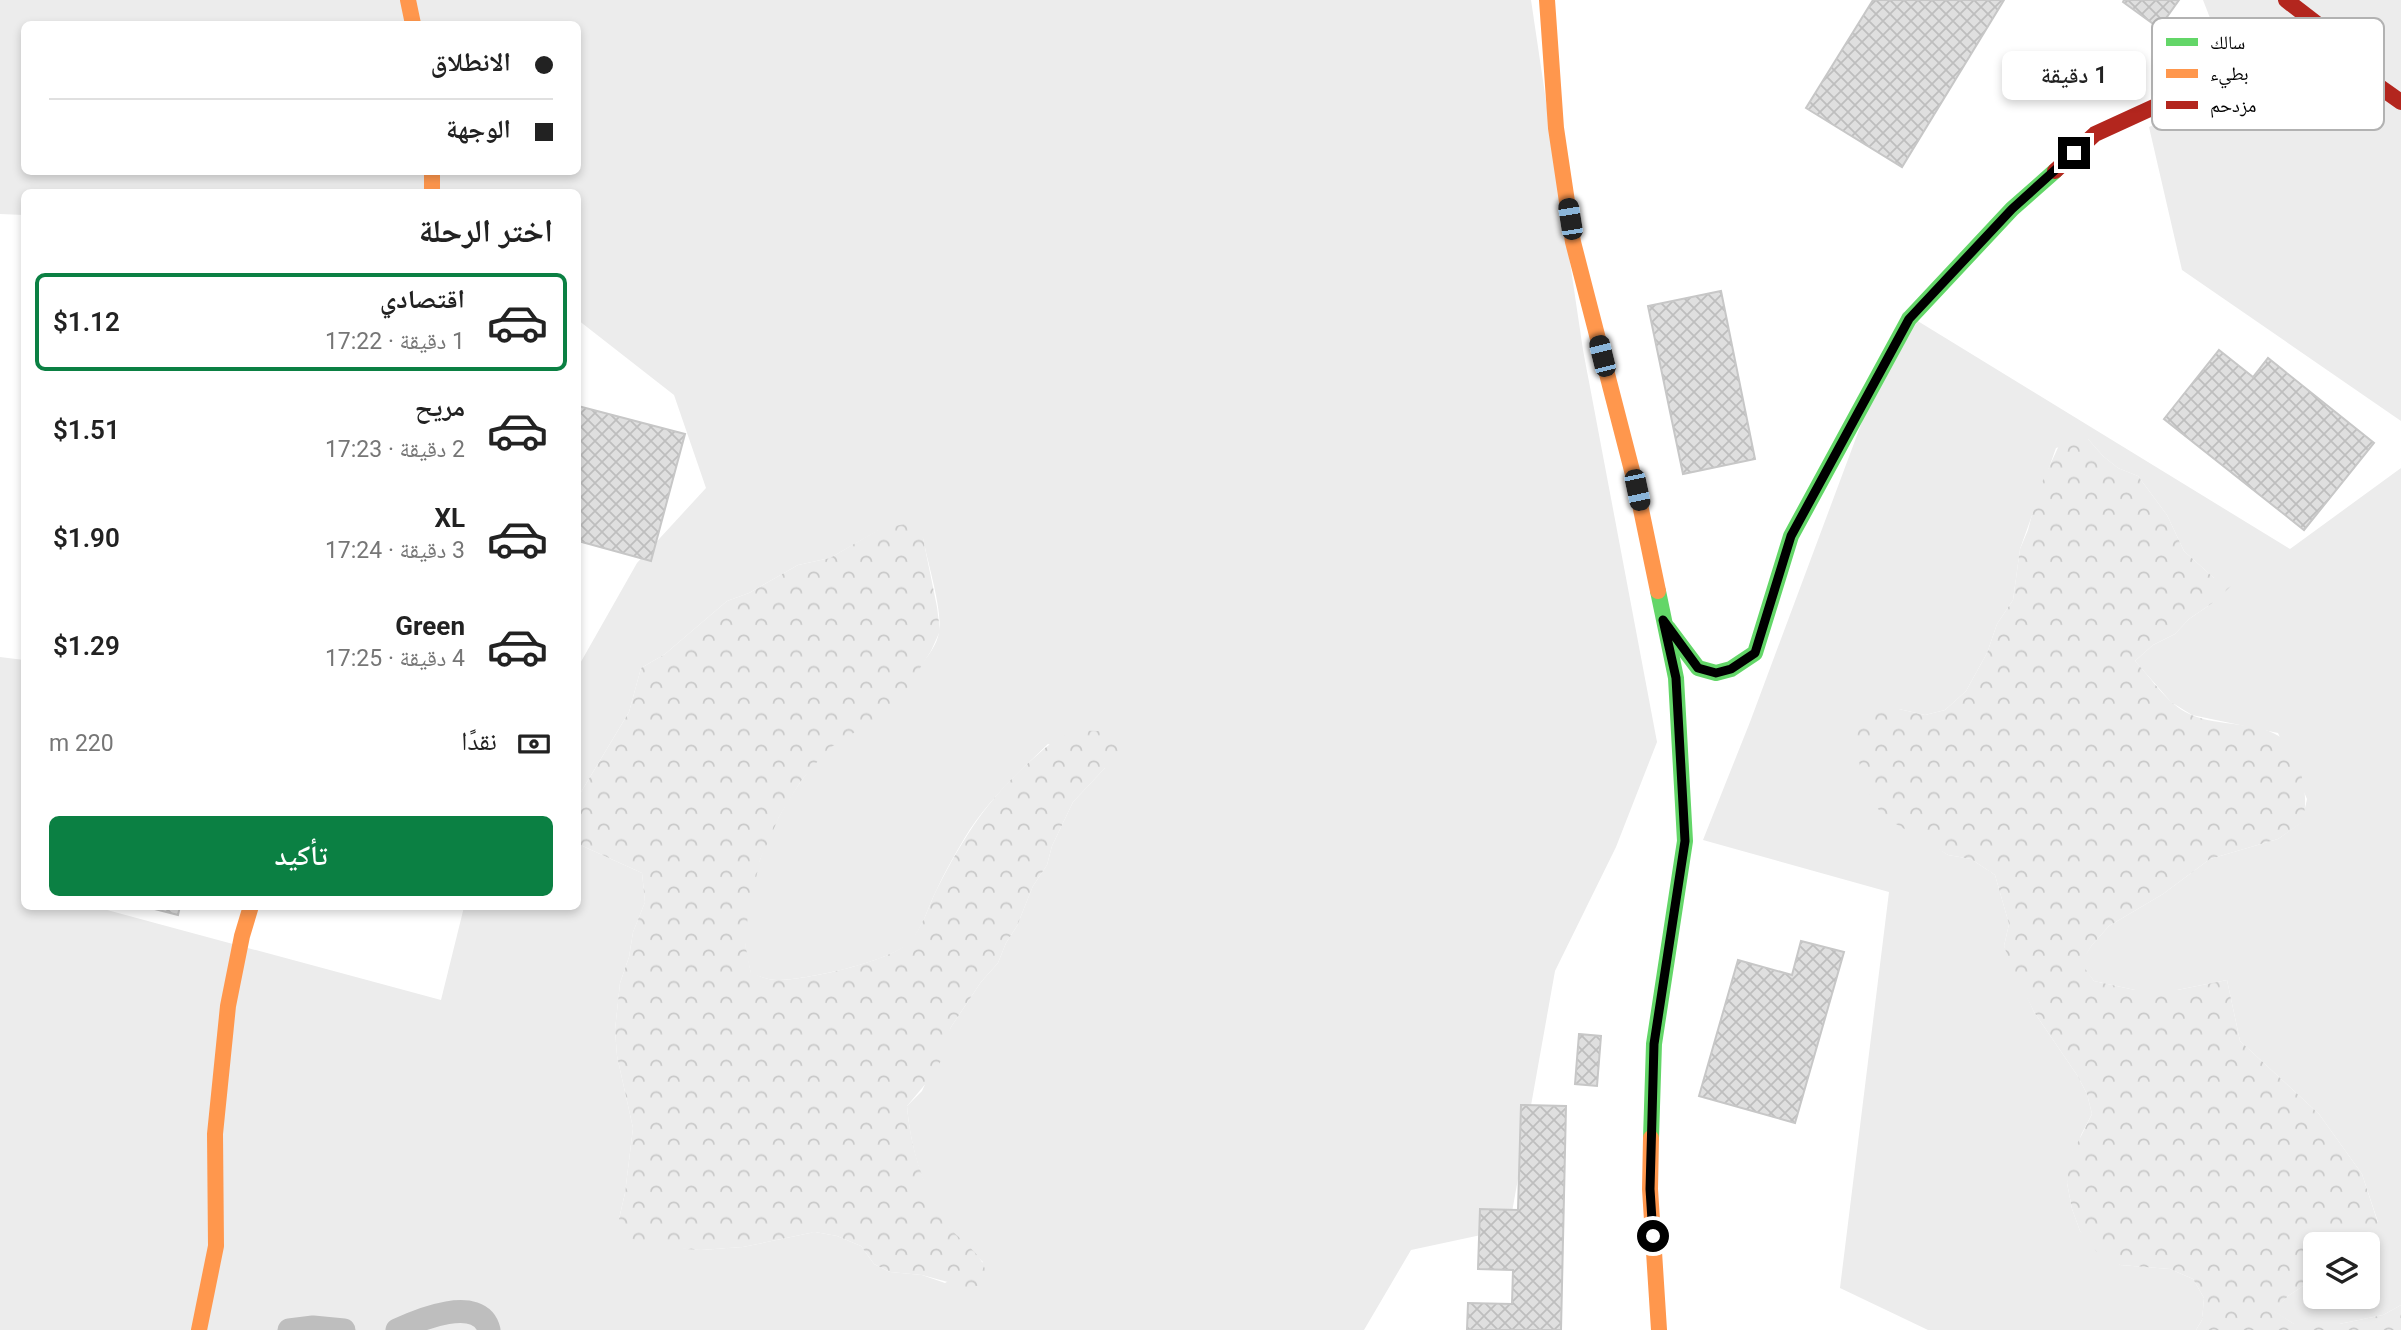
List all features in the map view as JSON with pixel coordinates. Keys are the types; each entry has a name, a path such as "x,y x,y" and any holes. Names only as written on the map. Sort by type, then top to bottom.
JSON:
{"street":[{"path":"408,0 413,21"},
{"path":"1547,0 1556,128 1573,242 1637,490 1676,678 1685,841 1654,1044 1650,1189 1659,1330"},
{"path":"2286,0 2309,18"},
{"path":"2384,90 2401,102"},
{"path":"1663,620 1698,668 1716,673 1731,669 1755,653 1791,536 1909,319 2012,209 2095,134 2152,109"},
{"path":"200,1330 216,1246 215,1134 228,1006 250,910"}],"lane":[{"path":"397,1330 418,1320 449,1312 473,1313 485,1320 489,1330"},
{"path":"289,1330 313,1327 344,1330"}],"green space":[{"path":"0,0 1531,0 1583,350 1657,742 1616,847 1555,971 1509,1229 1411,1250 1364,1330 0,1330 0,657 21,660 21,910 107,910 441,1000 463,910 581,910 581,845 642,873 645,902 633,932 629,957 620,983 615,1030 617,1056 633,1128 619,1219 682,1248 701,1250 743,1247 815,1232 837,1236 861,1246 874,1264 890,1272 922,1275 945,1283 983,1262 955,1235 935,1206 916,1158 907,1106 922,1091 951,1027 981,982 998,963 1033,886 1047,865 1052,846 1073,802 1105,768 1048,744 982,813 946,871 918,932 909,943 898,950 846,969 807,977 777,980 751,974 745,942 751,889 759,863 781,813 795,790 828,748 920,666 936,641 940,623 939,612 923,538 879,530 830,558 798,565 749,593 727,601 665,654 641,668 629,712 581,792 581,662 637,563 706,488 674,395 581,322 581,189 21,189 21,215 0,214"},
{"path":"2203,0 2401,0 2401,421 2182,270 2149,127 2152,126 2152,130 2384,130 2384,18 2210,18"},
{"path":"1903,312 2290,549 2401,468 2401,1305 2383,1315 2339,1324 2294,1324 2273,1311 2303,1286 2303,1309 2380,1309 2380,1232 2368,1232 2378,1222 2362,1174 2319,1114 2240,1041 2227,980 2177,990 2135,990 2094,981 2080,963 2109,926 2163,894 2210,859 2278,839 2302,822 2307,799 2278,733 2192,715 2171,702 2135,661 2153,645 2175,634 2189,619 2214,602 2214,578 2184,551 2167,515 2138,476 2118,468 2088,439 2056,448 2020,549 2013,600 1997,624 1987,653 1966,691 1945,710 1925,715 1899,709 1924,839 1948,855 1971,859 1995,875 2009,924 2004,946 2034,1012 2087,1094 2092,1114 2081,1135 2067,1183 2080,1231 2120,1265 2170,1269 2193,1279 2204,1298 2202,1320 2196,1330 1928,1330 1840,1288 1889,892 1703,840 1750,722"},
{"path":"2067,428 2088,439 2118,468 2138,476 2167,515 2184,551 2214,578 2231,586 2189,619 2175,634 2153,645 2135,661 2169,700 2185,712 2210,720 2258,728 2272,732 2284,740 2294,752 2304,789 2303,822 2278,839 2210,859 2163,894 2109,926 2081,963 2094,981 2135,990 2177,990 2227,980 2240,1041 2319,1114 2362,1174 2378,1223 2369,1232 2303,1232 2303,1286 2288,1296 2274,1311 2294,1324 2339,1324 2383,1315 2401,1305 2401,1330 2196,1330 2202,1320 2204,1298 2193,1279 2170,1269 2120,1265 2097,1252 2080,1231 2067,1183 2070,1158 2092,1114 2087,1094 2034,1012 2011,965 2004,946 2009,924 1995,875 1971,859 1948,855 1896,824 1878,809 1864,785 1853,733 1873,714 1899,709 1925,715 1945,710 1966,691 1987,653 1997,624 2013,600 2020,549 2038,491"},
{"path":"904,524 923,538 940,631 931,651 904,693 887,712 828,749 801,781 779,817 760,860 748,914 745,944 751,973 777,980 807,977 866,963 899,949 909,942 919,929 935,892 977,821 1026,765 1051,743 1075,732 1122,734 1124,755 1105,768 1073,802 1052,846 1047,865 1033,886 998,963 981,982 951,1027 938,1069 907,1106 912,1139 926,1185 950,1228 981,1259 988,1285 966,1287 922,1275 890,1272 874,1264 861,1246 837,1236 815,1232 743,1247 701,1250 658,1247 629,1238 619,1219 633,1128 617,1056 615,1030 620,983 629,957 633,932 645,902 642,873 581,845 581,792 629,712 641,668 665,654 727,601 749,593 798,565 830,558 878,530"}],"building":[{"path":"1873,0 2004,0 1902,167 1806,108"},
{"path":"2179,0 2166,18 2152,18 2152,23 2123,2"},
{"path":"1721,291 1755,459 1683,474 1648,306"},
{"path":"2219,350 2253,377 2268,358 2374,443 2304,530 2164,419"},
{"path":"581,407 685,434 651,561 581,542"},
{"path":"159,910 179,910 178,915"},
{"path":"1801,941 1844,952 1795,1123 1699,1096 1738,960 1792,975"},
{"path":"1579,1034 1601,1036 1597,1086 1575,1084"},
{"path":"1521,1105 1566,1106 1561,1330 1467,1330 1468,1303 1512,1304 1513,1270 1478,1269 1480,1209 1518,1210"}],"traffic: fast":[{"path":"1668,628 1698,668 1716,673 1731,669 1755,653 1791,536 1909,319 2012,209 2055,171"},
{"path":"1651,1138 1654,1044 1685,841 1676,678 1658,591"}],"traffic: slow":[{"path":"408,0 412,21"},
{"path":"1547,0 1556,128 1573,242 1637,490 1658,591"},
{"path":"432,175 432,189"},
{"path":"199,1330 216,1246 215,1134 228,1006 250,910"},
{"path":"1651,1138 1650,1189 1659,1330"}],"traffic: jam":[{"path":"2286,0 2309,18"},
{"path":"2384,90 2401,102"},
{"path":"2055,171 2095,134 2152,108"}],"route":[{"path":"1653,1236 1650,1189 1654,1044 1685,841 1676,678 1663,620 1698,668 1716,673 1731,669 1755,653 1791,536 1909,319 2012,209 2074,153"}]}
